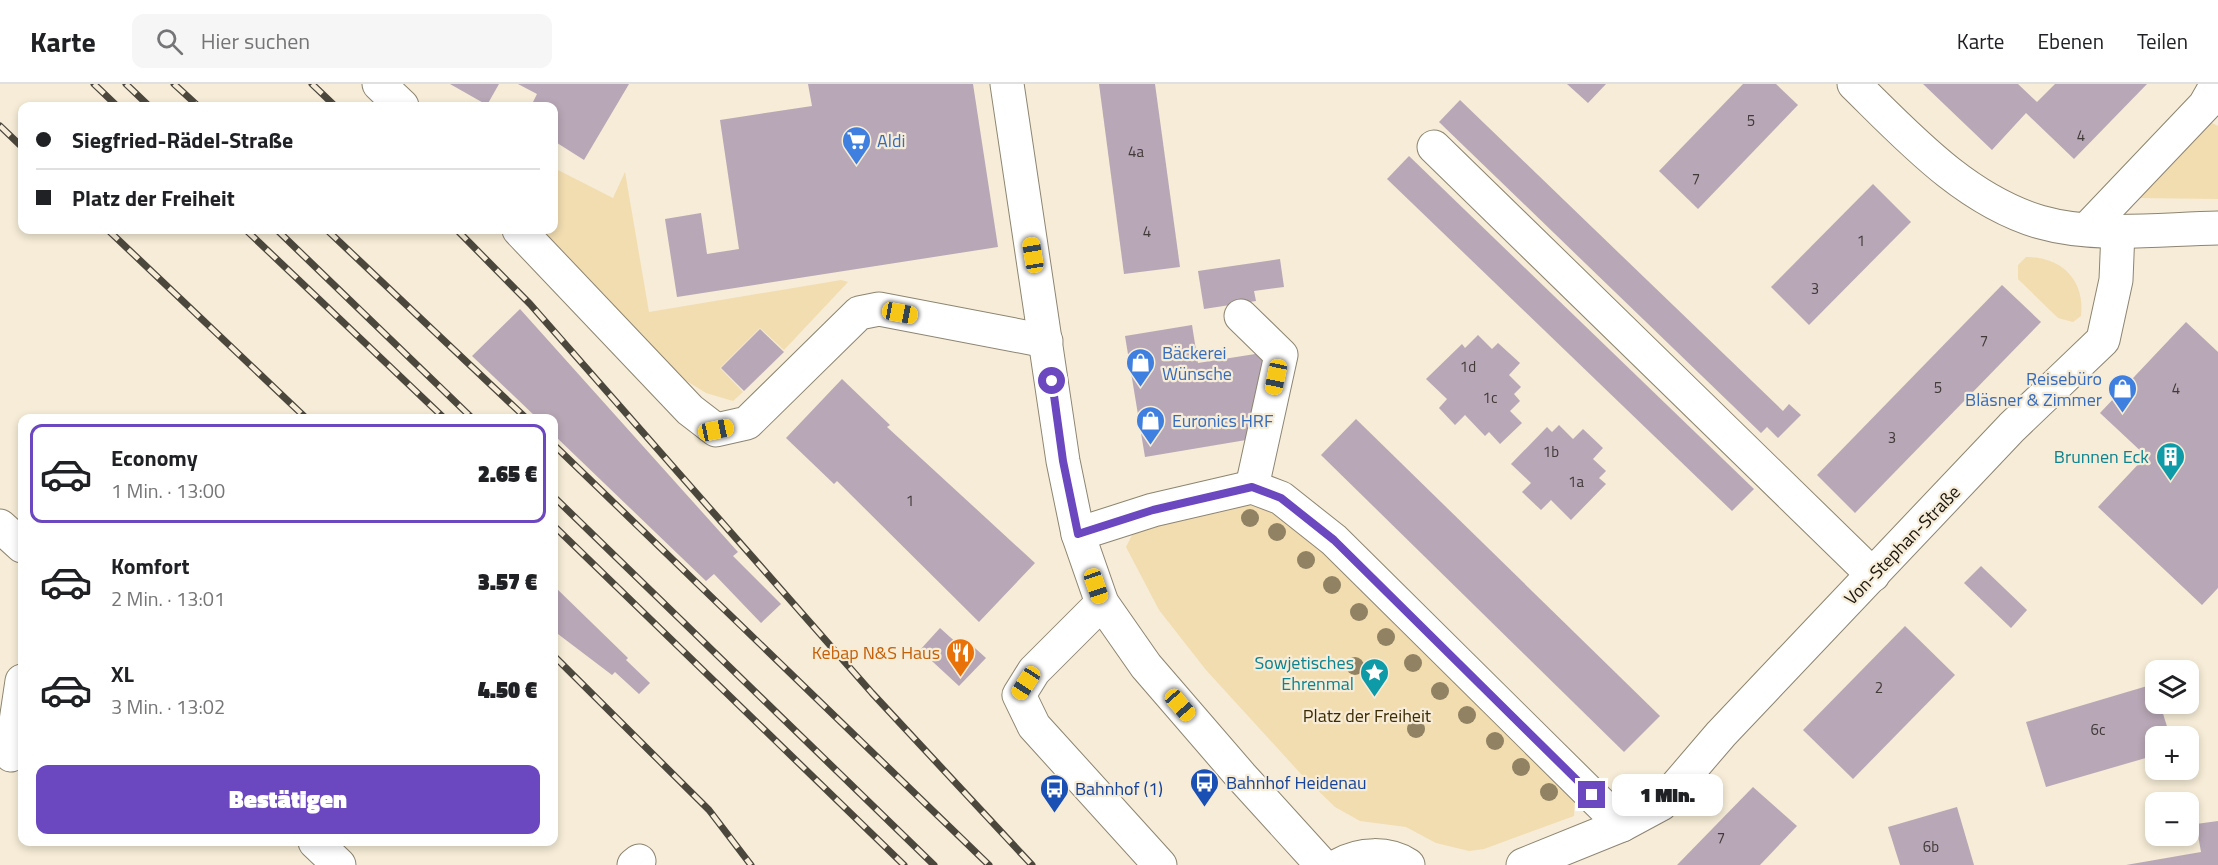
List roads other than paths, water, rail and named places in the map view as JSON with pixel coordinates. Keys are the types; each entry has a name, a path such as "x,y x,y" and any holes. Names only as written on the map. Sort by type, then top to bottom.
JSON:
{"street":[{"path":"379,84 398,102"},
{"path":"1007,84 1047,341 1063,461 1078,534 1102,603 1146,666 1322,865"},
{"path":"1854,84 1929,156 1987,199 2040,222 2103,230 2218,228"},
{"path":"2103,230 2205,105 2217,84"},
{"path":"1434,147 1873,575"},
{"name":"Von-Stephan-Straße","path":"1622,825 1661,804 1721,734 2012,428 2103,340 2116,280 2103,230"},
{"path":"523,234 690,410 716,430 747,423 859,314 879,309 1047,341"},
{"path":"1241,316 1281,356 1252,487"},
{"path":"1078,534 1153,510 1252,487 1281,498 1334,540 1622,825 1523,865"},
{"path":"0,526 18,542"},
{"path":"1102,603 1034,671 1019,695 1034,726 1160,865"},
{"path":"10,755 18,726"},
{"path":"319,846 339,865"},
{"path":"1339,865 1358,857 1373,855 1389,857 1408,865"}],"railway":[{"path":"94,84 113,102"},
{"path":"126,84 145,102"},
{"path":"174,84 194,102"},
{"path":"312,84 331,102"},
{"path":"0,126 18,143"},
{"path":"112,234 302,414"},
{"path":"250,234 440,414"},
{"path":"281,234 468,414"},
{"path":"331,234 522,414"},
{"path":"461,234 530,304 872,693 1032,865"},
{"path":"558,449 989,865"},
{"path":"558,501 934,865"},
{"path":"558,530 904,865"},
{"path":"558,660 709,810 751,865"}],"place":[{"name":"Aldi","path":"856,166"},
{"name":"Bäckerei Wünsche","path":"1141,388"},
{"name":"Reisebüro Bläsner & Zimmer","path":"2123,414"},
{"name":"Euronics HRF","path":"1151,446"},
{"name":"Brunnen Eck","path":"2170,482"},
{"name":"Kebap N&S Haus","path":"961,678"},
{"name":"Sowjetisches Ehrenmal","path":"1375,698"},
{"name":"Bahnhof Heidenau","path":"1205,808"},
{"name":"Bahnhof (1)","path":"1054,814"}],"park label":[{"name":"Platz der Freiheit","path":"1367,715"}]}
